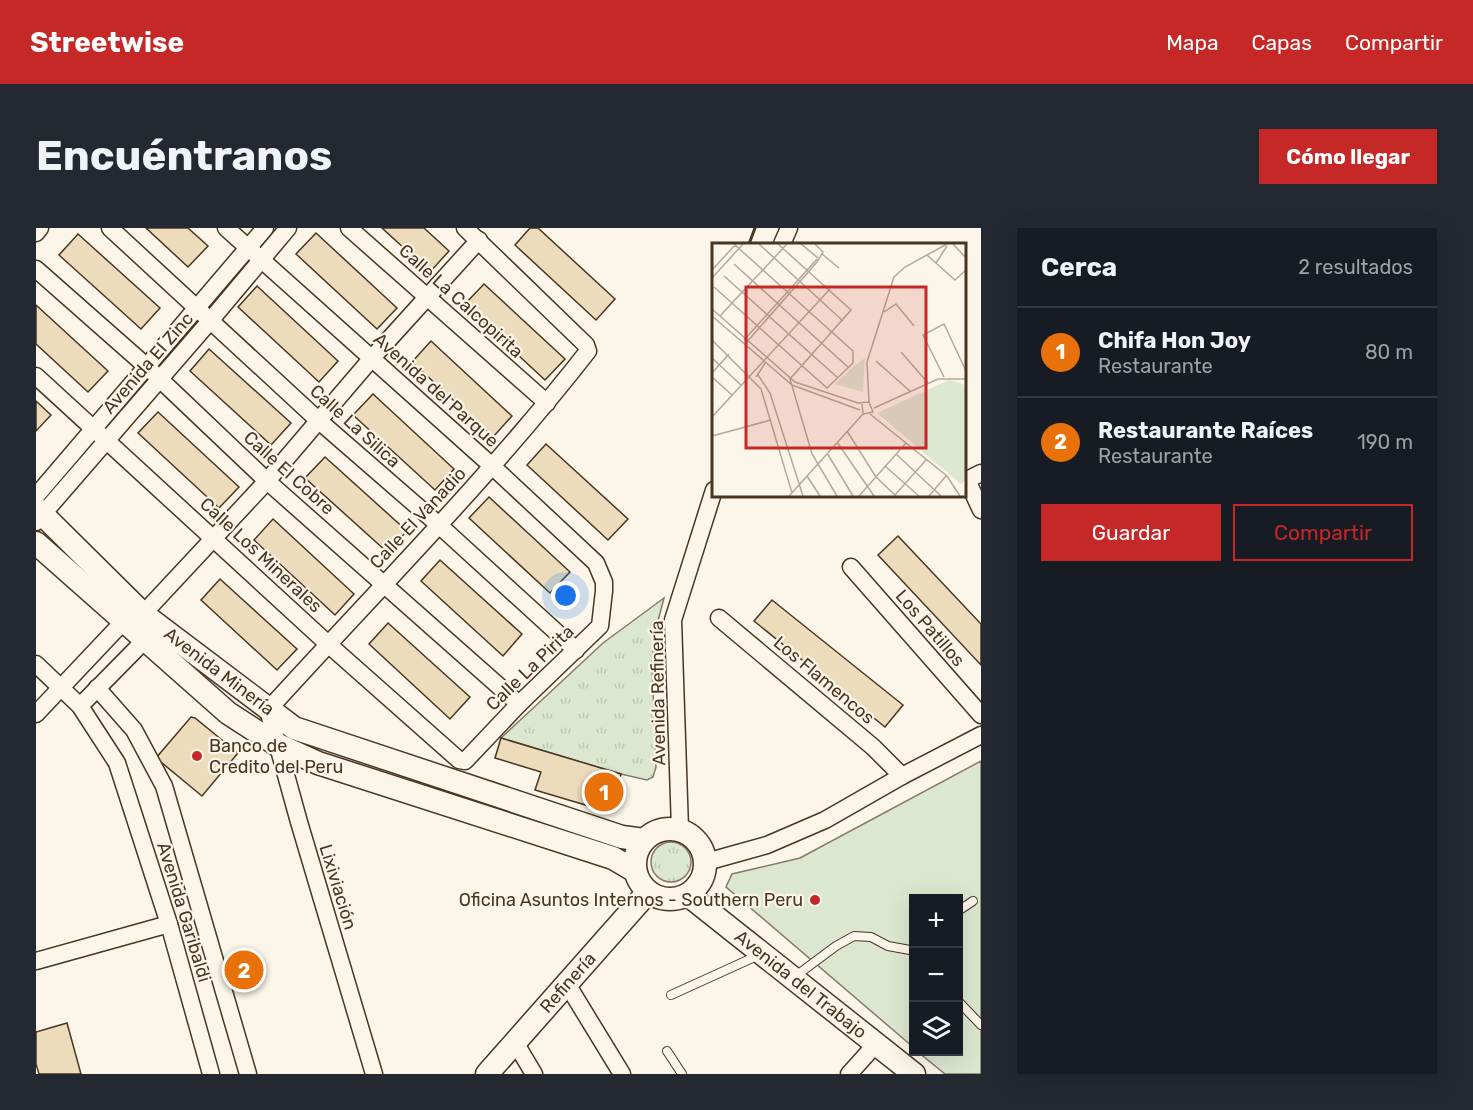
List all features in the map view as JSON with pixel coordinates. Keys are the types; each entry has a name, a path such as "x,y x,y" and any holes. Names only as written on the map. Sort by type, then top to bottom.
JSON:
{"main road":[{"name":"Avenida Minería","path":"38,510 133,618 144,641 228,713 276,744 318,763 613,858 635,871"},
{"name":"Avenida Minería","path":"36,543 133,618 294,728 622,837 644,840"},
{"path":"660,829 680,829 695,838 706,862 702,881 688,895 668,899 648,892 635,871 638,849 644,840 660,829"},
{"name":"Refinería","path":"487,1074 648,892"},
{"name":"Avenida del Trabajo","path":"688,895 914,1074"}],"street":[{"path":"36,233 40,228"},
{"name":"Calle La Silica","path":"110,228 318,420 440,526 576,650"},
{"name":"Avenida del Parque","path":"226,228 492,465 596,563 604,582 604,591"},
{"name":"Avenida El Zinc","path":"38,510 107,440 210,321 254,254 266,228"},
{"name":"Avenida El Zinc","path":"38,510 94,429 197,306 254,254 288,228"},
{"name":"Calle La Calcopirita","path":"349,228 547,403"},
{"path":"36,714 214,539 267,481 372,358 479,240 465,228"},
{"path":"782,243 789,228"},
{"name":"Calle El Vanadio","path":"268,710 384,583 440,526 547,403 588,351 479,240"},
{"name":"Calle El Cobre","path":"36,269 146,366 267,481 519,704"},
{"name":"Calle Los Minerales","path":"36,376 328,644 462,761"},
{"path":"981,473 967,480 981,510"},
{"name":"Avenida Refinería","path":"680,829 673,620 712,496"},
{"name":"Los Patillos","path":"850,567 981,715"},
{"name":"Calle La Pirita","path":"462,761 600,626 604,591"},
{"name":"Los Flamencos","path":"719,618 873,747 902,776"},
{"path":"80,706 144,641"},
{"name":"Avenida Garibaldi","path":"36,664 80,706 102,736 117,763 169,924 211,1074"},
{"name":"Avenida Garibaldi","path":"97,688 134,730 164,786 248,1074"},
{"name":"Lixiviación","path":"268,710 276,744 374,1074"},
{"path":"706,862 767,845 806,829 981,735"},
{"path":"36,961 169,924"},
{"path":"567,984 622,1074"},
{"path":"515,1042 534,1074"},
{"path":"849,1074 876,1044"}],"lane":[{"path":"963,907 973,900"},
{"path":"793,978 836,946 854,936 871,937 888,946 909,950"},
{"path":"671,995 762,954"},
{"path":"959,1002 981,1025"},
{"path":"667,1051 681,1074"}],"green space":[{"path":"664,598 655,632 652,665 656,767 653,777 647,780 621,774 501,738 603,643"},
{"path":"981,761 981,1074 945,1074 923,1056 963,1056 963,894 909,894 909,1044 726,887 732,874 800,858"},
{"path":"671,842 685,848 691,862 685,876 671,882 657,876 651,862 657,848"}],"building":[{"path":"146,228 188,228 208,246 188,267"},
{"path":"382,228 424,228 449,251 430,272"},
{"path":"530,228 538,228 615,299 596,320 515,245"},
{"path":"316,233 397,308 377,329 296,254"},
{"path":"78,234 160,308 141,329 59,255"},
{"path":"484,284 565,359 545,380 464,305"},
{"path":"257,286 338,361 319,382 238,307"},
{"path":"36,305 108,371 88,392 36,344"},
{"path":"431,341 512,416 493,437 412,362"},
{"path":"209,349 291,423 271,445 190,371"},
{"path":"373,394 454,469 435,490 353,415"},
{"path":"36,401 51,415 36,431"},
{"path":"158,412 239,487 219,508 138,433"},
{"path":"546,444 628,519 608,540 527,465"},
{"path":"325,457 407,531 387,552 305,478"},
{"path":"489,497 570,572 550,593 469,518"},
{"path":"273,519 354,594 335,615 254,540"},
{"path":"898,536 981,624 981,665 878,555"},
{"path":"440,560 522,634 503,656 421,581"},
{"path":"220,579 297,649 277,670 201,600"},
{"path":"772,600 903,705 885,727 754,621"},
{"path":"388,623 470,697 450,719 369,644"},
{"name":"Banco de Credito del Peru","path":"191,717 238,753 202,796 156,758"},
{"path":"501,738 621,774 609,812 535,790 541,772 495,758"},
{"path":"67,1023 81,1074 39,1074 36,1064 36,1032"}],"wall":[{"path":"749,243 755,228"}],"place":[{"name":"Banco de Credito del Peru","path":"197,756"},
{"name":"Chifa Hon Joy","path":"604,792"},
{"name":"Oficina Asuntos Internos - Southern Peru","path":"815,900"},
{"name":"Restaurante Raíces","path":"244,970"}]}
